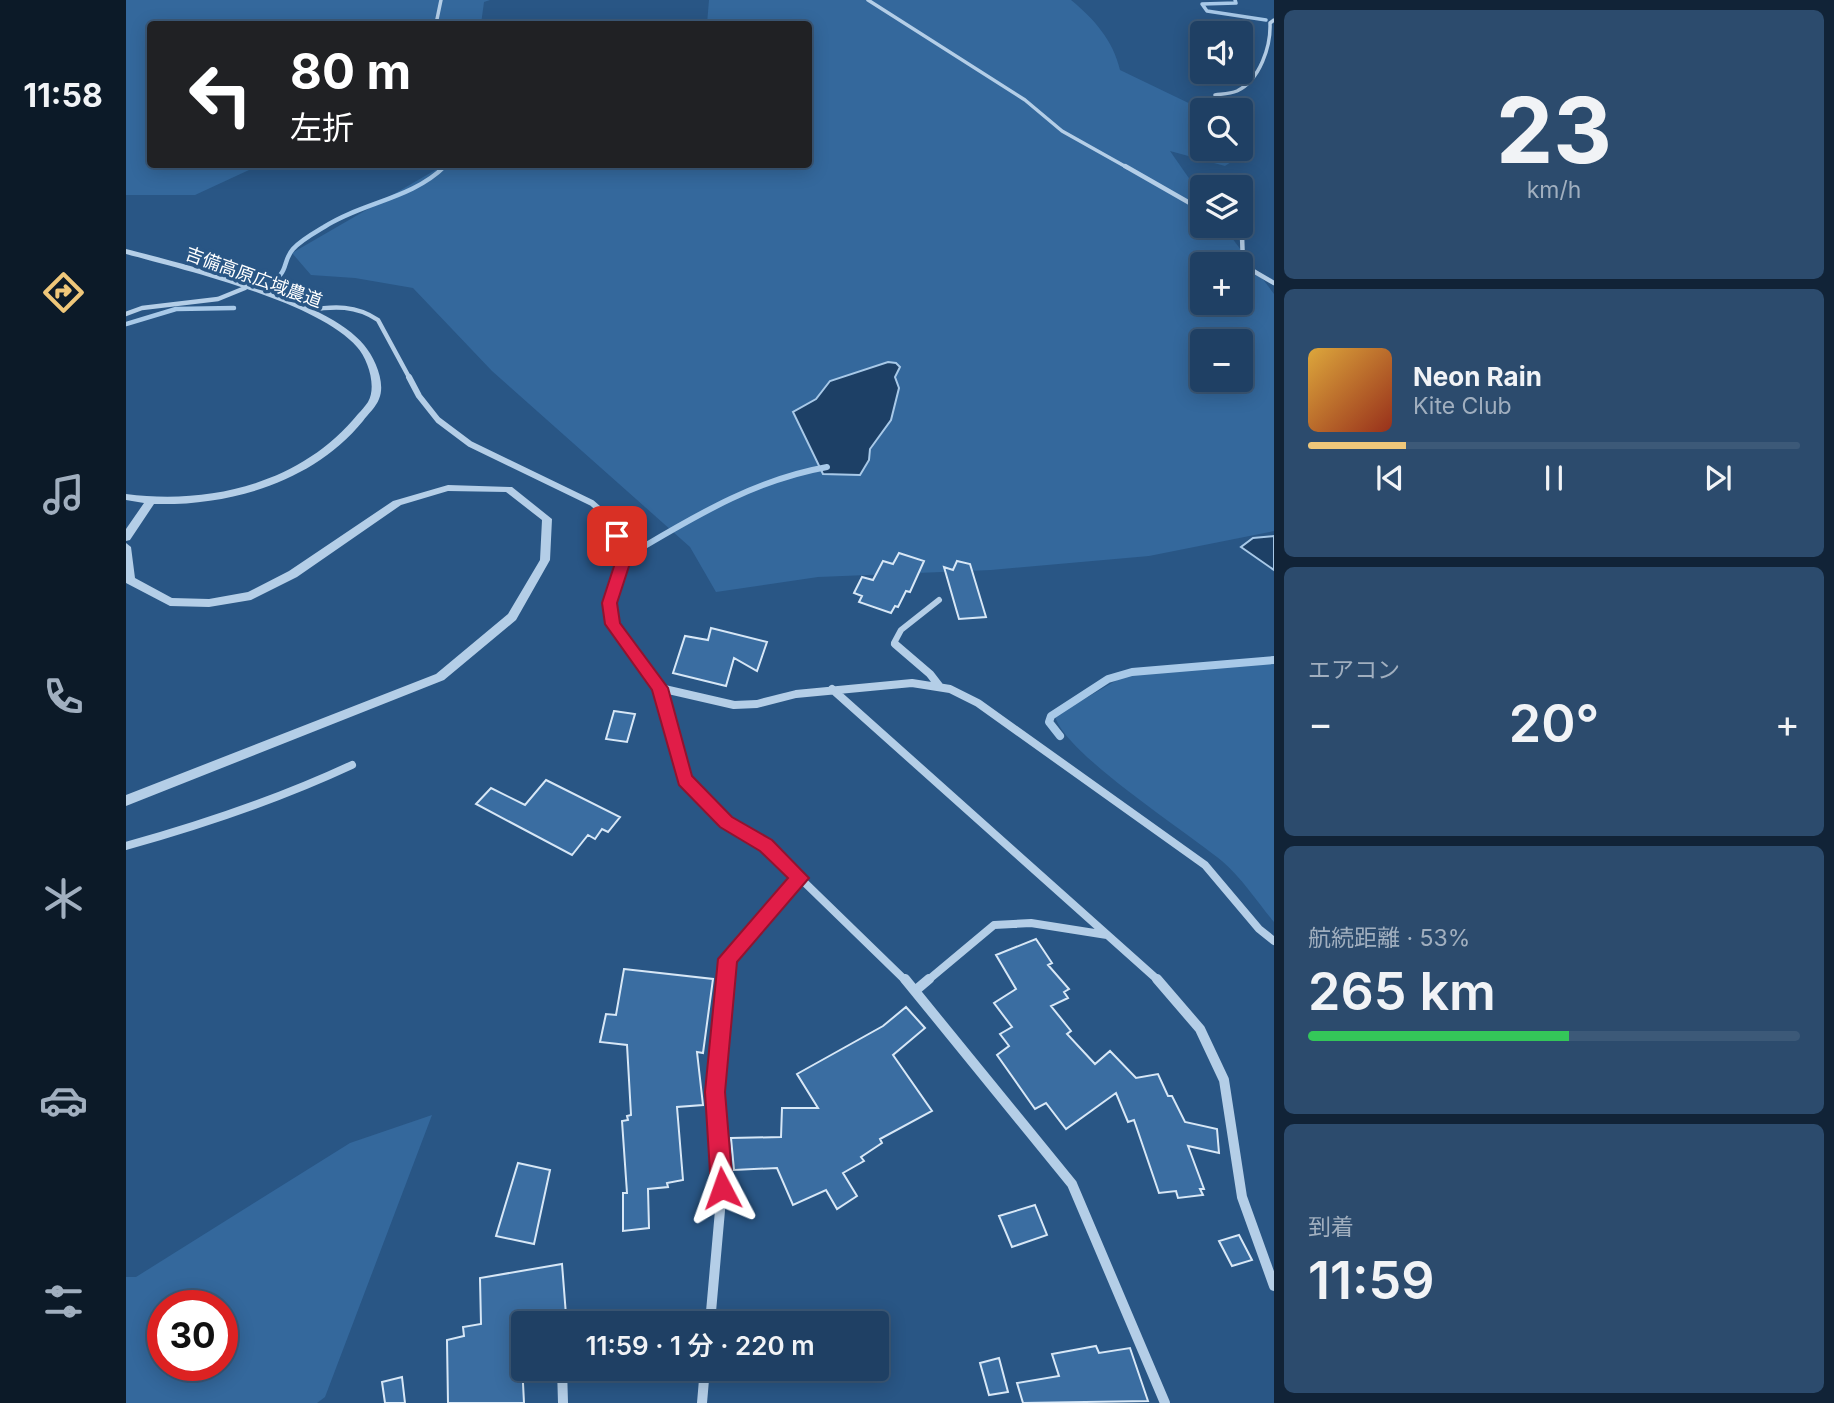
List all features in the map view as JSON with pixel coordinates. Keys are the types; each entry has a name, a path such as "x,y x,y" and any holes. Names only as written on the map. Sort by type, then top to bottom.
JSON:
{"street":[{"path":"438,21 441,0"},
{"path":"869,0 996,84 1025,100 1062,131 1190,203"},
{"path":"1215,95 1238,91 1247,82 1269,46 1273,33 1270,23 1274,20"},
{"path":"1242,238 1242,265 1274,283"},
{"name":"吉備高原広域農道","path":"126,251 309,310 341,329 359,344 375,377 375,398 349,432 307,466 224,495 150,502 126,497"},
{"path":"126,314 142,308 218,299 245,288"},
{"path":"309,310 329,306 354,307 369,313 378,320 419,396 438,421 470,444 592,503 609,518 624,560 610,603 612,624 660,688 685,780 726,822 766,845 916,990 1072,1184 1165,1403"},
{"path":"126,547 130,580 170,602 209,603 251,596 293,574 397,503 448,488 508,489 548,519 545,560 512,617 440,677 126,801"},
{"path":"126,537 150,502"},
{"path":"939,600 901,630 894,643 908,658 930,670 940,687"},
{"path":"660,688 734,705 757,704 796,694 832,689 912,683 950,689 978,703 1205,864 1259,929 1274,941"},
{"path":"832,689 1108,935 1161,984 1200,1029 1224,1080 1242,1197 1274,1286"},
{"path":"126,846 225,818 293,793 352,765"},
{"path":"711,1311 722,1188 715,1092 728,959 800,878"},
{"path":"916,990 994,925 1031,923 1108,935"},
{"path":"562,1381 563,1403"},
{"path":"702,1403 704,1381"}],"shaded area":[{"path":"126,0 490,0 484,2 481,21 147,21 147,168 254,168 195,195 126,195"},
{"path":"709,0 1071,0 1102,31 1113,49 1120,70 1190,104 1190,156 1170,151 1190,180 1190,238 1232,238 1242,252 1190,252 1190,315 1253,315 1253,266 1274,294 1274,531 1149,556 991,570 818,577 716,592 690,547 492,371 413,288 355,278 311,275 292,253 439,168 812,168 812,21 707,21"},
{"path":"1207,161 1232,161 1225,166"},
{"path":"888,362 896,363 900,367 895,377 899,388 891,420 870,449 869,460 860,475 823,474 793,412 816,399 830,381"},
{"path":"1274,536 1274,570 1241,547 1253,538"},
{"path":"1274,664 1274,922 1222,861 1103,770 1063,732 1055,716 1124,676 1202,667"},
{"path":"432,1115 325,1397 317,1403 126,1403 126,1277 136,1277 350,1143"}],"building":[{"path":"899,553 924,561 910,592 906,591 898,607 895,606 891,613 859,602 862,596 854,593 862,577 873,580 883,561 893,564"},
{"path":"957,561 970,564 986,617 959,619 944,567 953,570"},
{"path":"711,628 767,642 757,671 734,658 726,686 673,673 685,636 708,640"},
{"path":"614,711 635,714 627,742 606,739"},
{"path":"546,780 620,817 608,832 602,829 595,839 588,835 572,855 476,804 491,788 525,805"},
{"path":"1036,939 1052,963 1048,965 1069,989 1064,992 1068,998 1051,1006 1071,1031 1067,1034 1095,1064 1110,1051 1136,1078 1158,1074 1185,1122 1217,1129 1219,1153 1188,1146 1204,1189 1200,1189 1203,1195 1178,1198 1176,1191 1159,1193 1134,1120 1128,1122 1116,1093 1066,1129 1046,1103 1035,1109 997,1055 1009,1046 1000,1034 1012,1027 994,1003 1016,989 996,955"},
{"path":"624,969 713,979 703,1053 697,1052 703,1105 677,1107 683,1180 667,1183 668,1187 648,1189 649,1228 623,1231 623,1193 627,1193 622,1121 628,1120 627,1116 631,1115 627,1045 600,1042 606,1014 616,1015"},
{"path":"906,1007 925,1028 893,1055 932,1111 880,1139 882,1143 861,1157 864,1161 843,1173 857,1196 837,1209 826,1190 793,1205 777,1168 734,1170 731,1138 781,1137 782,1108 818,1108 797,1074 883,1026"},
{"path":"518,1163 550,1170 534,1244 496,1236"},
{"path":"1035,1205 1047,1235 1012,1247 999,1216"},
{"path":"1239,1235 1252,1260 1232,1266 1219,1241"},
{"path":"562,1264 566,1311 511,1311 511,1381 523,1381 524,1403 448,1403 447,1340 464,1336 463,1327 481,1324 480,1278"},
{"path":"1096,1346 1099,1353 1130,1348 1148,1401 1023,1403 1017,1383 1059,1376 1052,1354"},
{"path":"999,1358 1008,1392 989,1395 980,1363"},
{"path":"402,1377 405,1403 385,1403 382,1382"}],"waterway":[{"path":"1235,0 1236,3 1202,4 1207,11 1266,20"},
{"path":"263,284 282,273 289,254 308,237 339,219 418,186 443,168"},
{"path":"126,324 176,309 234,308"},
{"path":"643,547 709,509 754,488 802,472 827,467"},
{"path":"1060,736 1049,722 1051,716 1108,679 1132,672 1274,660"}],"route":[{"path":"617,536 624,560 610,603 612,624 660,688 685,780 726,822 766,845 800,878 728,959 715,1092 722,1188"}]}
